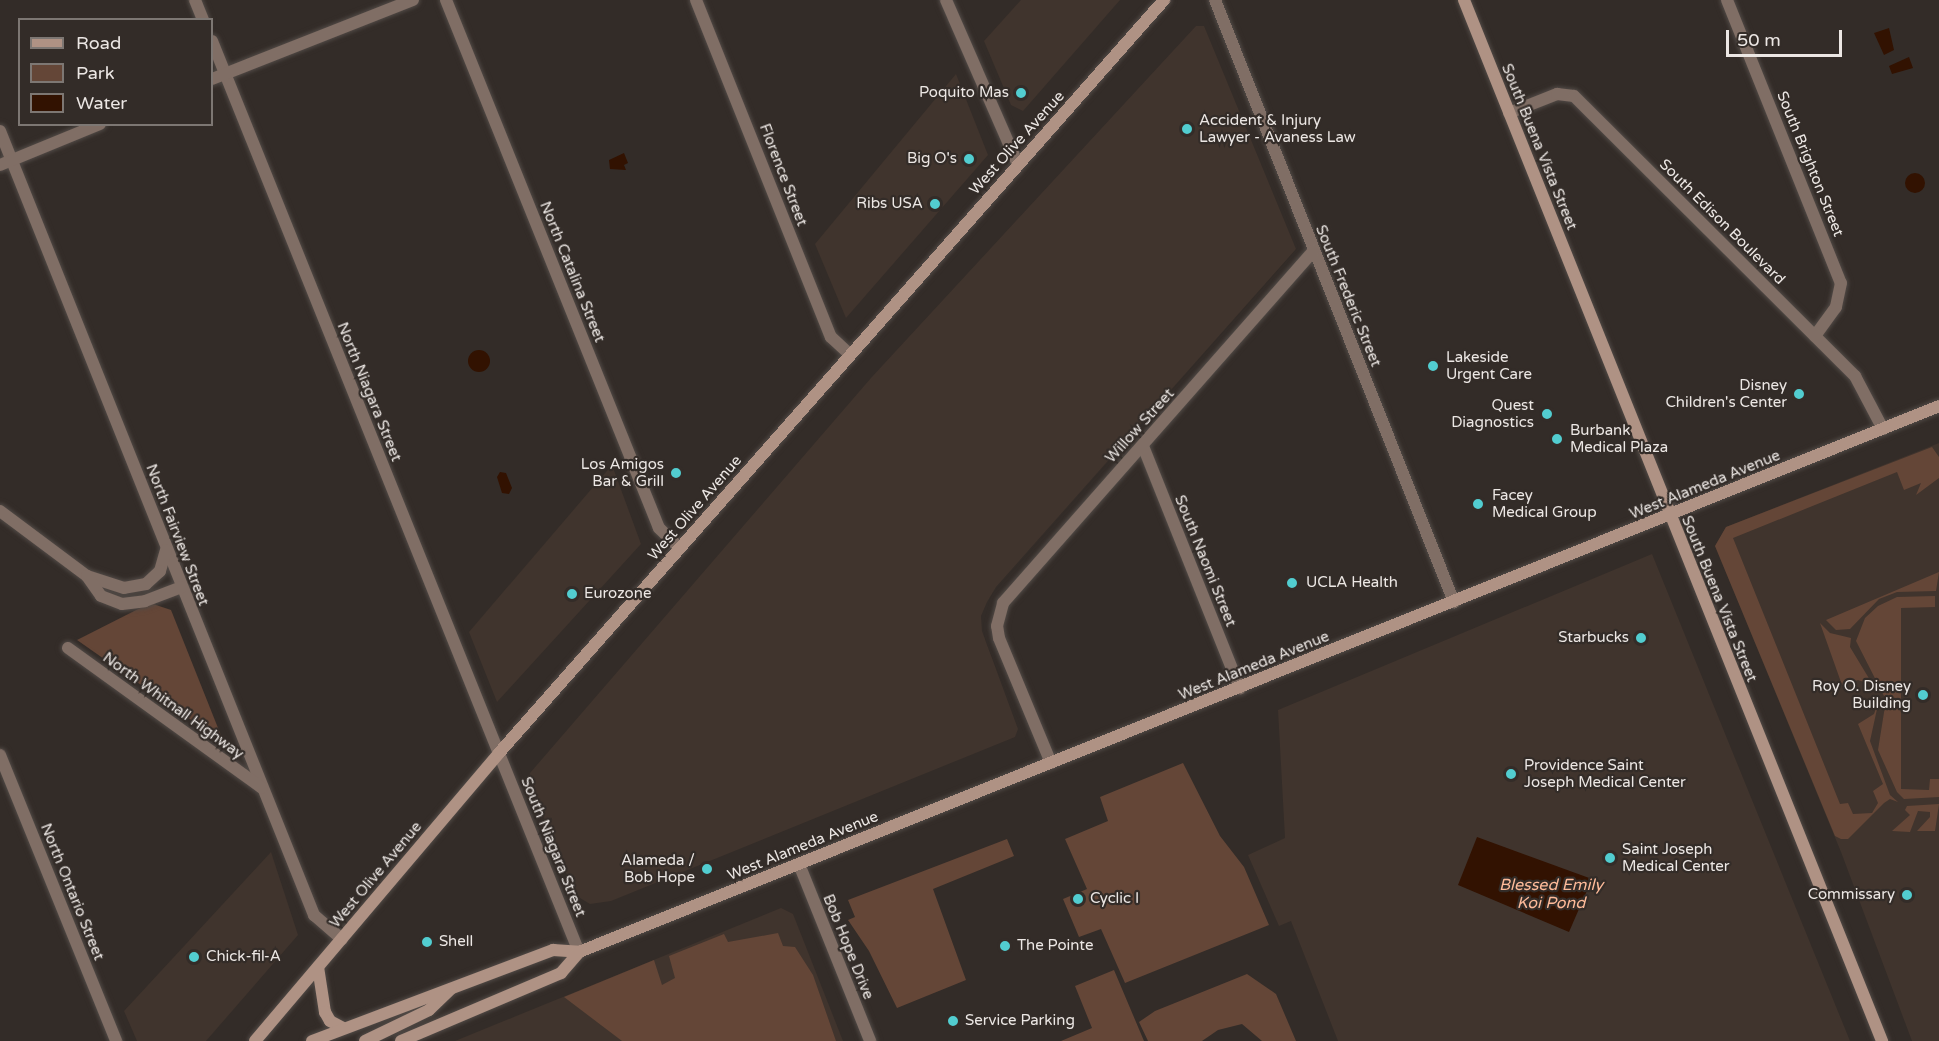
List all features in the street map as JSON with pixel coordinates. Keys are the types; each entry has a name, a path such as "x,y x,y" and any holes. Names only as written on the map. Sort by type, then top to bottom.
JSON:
{"main road":[{"name":"West Olive Avenue","path":"255,1041 499,753 1164,0"},
{"name":"South Buena Vista Street","path":"1464,0 1882,1041"},
{"name":"West Alameda Avenue","path":"312,1041 553,950 579,952 1939,406"},
{"name":"West Alameda Avenue","path":"401,1041 561,973 579,952"},
{"path":"318,967 325,1012 330,1021 343,1028"},
{"name":"West Alameda Avenue","path":"365,1041 429,1010 454,986"}],"street":[{"path":"195,0 202,18"},
{"path":"213,79 413,0"},
{"name":"North Catalina Street","path":"446,0 659,528 680,548"},
{"name":"Florence Street","path":"696,0 831,337 850,356"},
{"path":"946,0 1018,165"},
{"name":"South Frederic Street","path":"1215,0 1454,602"},
{"name":"South Brighton Street","path":"1727,0 1841,283 1836,307 1815,336"},
{"name":"North Niagara Street","path":"213,44 499,753"},
{"name":"South Edison Boulevard","path":"1509,113 1557,94 1574,96 1855,376 1883,429"},
{"path":"6,162 95,126"},
{"name":"North Fairview Street","path":"0,131 6,162 314,915 342,939"},
{"name":"Willow Street","path":"1051,764 997,626 1003,603 1314,250"},
{"name":"South Naomi Street","path":"1143,446 1239,688"},
{"path":"0,511 87,576 101,596 122,604 145,602 181,587"},
{"path":"87,576 124,588 146,584 160,571 166,550"},
{"name":"North Whitnall Highway","path":"68,648 261,788"},
{"name":"South Niagara Street","path":"499,753 579,952"},
{"name":"North Ontario Street","path":"0,755 116,1041"},
{"name":"Bob Hope Drive","path":"799,864 870,1041"}],"shaded area":[{"path":"1021,0 1120,0 1023,111 1011,105 984,41"},
{"path":"1196,26 1204,26 1296,249 996,587 987,602 981,616 982,631 1018,729 1015,737 611,901 590,904 575,895 529,781 530,773 871,378"},
{"path":"956,74 988,155 846,318 815,244"},
{"path":"1939,443 1939,1041 1912,1041 1841,852 1715,546 1726,527"},
{"path":"612,465 641,544 497,702 469,632"},
{"name":"Providence Saint Joseph Medical Center","path":"1652,554 1850,1041 1338,1041 1291,921 1279,926 1248,855 1285,838 1278,710"},
{"path":"271,852 298,935 206,1041 137,1041 124,1011"},
{"path":"781,908 793,914 843,1041 455,1041"}],"green space":[{"path":"1932,447 1939,457 1939,478 1916,495 1921,483 1904,490 1897,472 1733,538 1840,804 1848,803 1853,814 1872,813 1878,803 1873,791 1883,784 1858,724 1874,714 1879,700 1870,741 1890,795 1898,802 1890,799 1848,839 1841,839 1835,836 1715,546 1726,527"},
{"path":"1939,572 1936,591 1897,592 1879,599 1850,629 1836,630 1826,620"},
{"path":"1935,596 1935,607 1901,608 1901,789 1929,790 1930,779 1939,779 1939,797 1904,799 1897,792 1878,750 1886,700 1856,641 1865,618 1878,606 1897,597"},
{"path":"150,603 171,610 224,743 77,640"},
{"path":"1820,623 1830,633 1851,638 1850,647 1873,685 1858,680 1842,685"},
{"path":"1183,763 1220,836 1244,867 1269,925 1125,983 1101,929 1079,937 1063,899 1087,889 1065,839 1108,821 1100,797"},
{"path":"1939,804 1935,831 1917,831 1930,817 1930,812 1918,811 1910,832 1892,831 1910,815 1905,810 1907,806"},
{"path":"1007,839 1014,856 933,889 966,980 897,1008 869,951 848,920 855,917 848,900"},
{"path":"778,933 783,946 795,947 813,975 836,1041 622,1041 564,997 654,960 662,985 675,978 669,956 724,934 728,942"},
{"path":"1114,970 1144,1041 1061,1041 1092,1028 1075,986"},
{"path":"1247,974 1276,994 1296,1041 1262,1041 1242,1024 1218,1030 1202,1041 1148,1041 1139,1022 1155,1011"}],"water":[{"path":"1889,28 1894,50 1884,55 1874,33"},
{"path":"1909,57 1913,68 1892,74 1889,66"},
{"path":"624,153 628,163 624,165 626,170 610,169 609,160"},
{"path":"1915,173 1922,176 1925,183 1922,190 1915,193 1908,190 1905,183 1908,176"},
{"path":"479,350 489,357 490,361 483,371 479,372 469,365 468,361 475,351"},
{"path":"500,472 506,473 512,488 509,494 502,493 497,477"},
{"name":"Blessed Emily Koi Pond","path":"1477,837 1592,879 1569,932 1458,885"}],"place":[{"name":"Poquito Mas","path":"1021,93"},
{"name":"Accident & Injury Lawyer - Avaness Law","path":"1187,129"},
{"name":"Big O's","path":"969,159"},
{"name":"Ribs USA","path":"935,204"},
{"name":"Lakeside Urgent Care","path":"1433,366"},
{"name":"Disney Children's Center","path":"1799,394"},
{"name":"Quest Diagnostics","path":"1547,414"},
{"name":"Burbank Medical Plaza","path":"1557,439"},
{"name":"Los Amigos Bar & Grill","path":"676,473"},
{"name":"Facey Medical Group","path":"1478,504"},
{"name":"UCLA Health","path":"1292,583"},
{"name":"Eurozone","path":"572,594"},
{"name":"Starbucks","path":"1641,638"},
{"name":"Roy O. Disney Building","path":"1923,695"},
{"name":"Providence Saint Joseph Medical Center","path":"1511,774"},
{"name":"Saint Joseph Medical Center","path":"1610,858"},
{"name":"Alameda / Bob Hope","path":"707,869"},
{"name":"Commissary","path":"1907,895"},
{"name":"Cyclic I","path":"1078,899"},
{"name":"Shell","path":"427,942"},
{"name":"The Pointe","path":"1005,946"},
{"name":"Chick-fil-A","path":"194,957"},
{"name":"Service Parking","path":"953,1021"}]}
